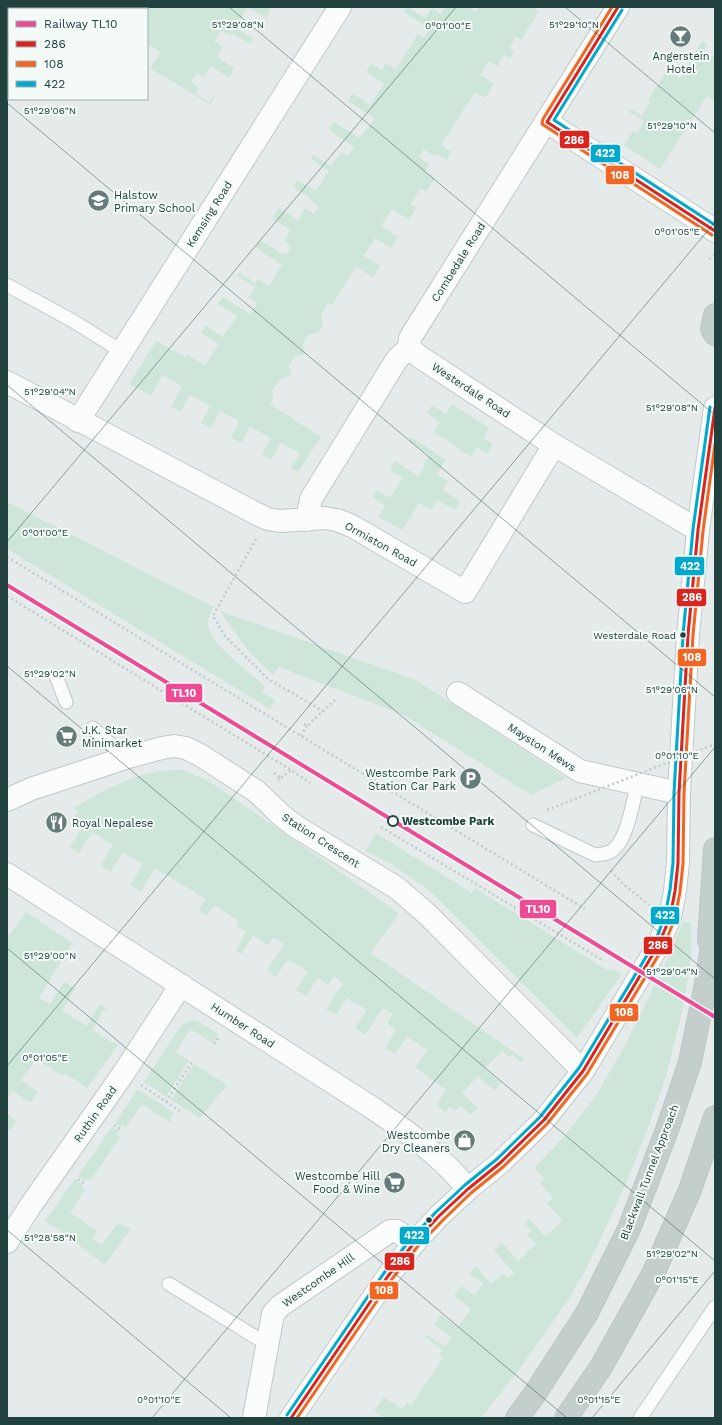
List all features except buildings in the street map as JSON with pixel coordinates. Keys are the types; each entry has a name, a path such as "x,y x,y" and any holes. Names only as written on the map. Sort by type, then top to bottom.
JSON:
{"highway":[{"path":"715,315 712,329 715,334"},
{"path":"707,979 715,849"},
{"name":"Blackwall Tunnel Approach","path":"517,1418 534,1396 587,1313 629,1229 667,1130 690,1062 707,979 715,925"},
{"path":"566,1418 601,1366 653,1274 690,1190 715,1117"}],"street":[{"name":"Kemsing Road","path":"78,421 340,7"},
{"name":"Combedale Road","path":"307,520 311,499 397,359 409,348 410,338 618,7"},
{"path":"547,122 715,232"},
{"name":"Westerdale Road","path":"409,348 420,357 554,445 698,530"},
{"name":"Ormiston Road","path":"7,382 78,421 256,514 280,521 324,518 337,520 352,526 465,592 554,445"},
{"path":"291,1418 414,1242 439,1216 468,1189 500,1163 544,1120 583,1071 660,944 670,917 678,863 679,793 688,635 698,530 715,408"},
{"name":"Mayston Mews","path":"458,693 580,771 679,793"},
{"name":"Station Crescent","path":"7,800 32,789 126,758 162,748 174,746 186,748 256,791 295,826 397,888 427,914 583,1071"},
{"name":"Humber Road","path":"7,874 371,1107 445,1162 468,1189"},
{"name":"Ruthin Road","path":"7,1242 31,1205 124,1074 181,985"},
{"name":"Westcombe Hill","path":"254,1418 273,1314 280,1306 390,1231 397,1231 414,1242"}],"lane":[{"path":"7,285 73,321 121,351"},
{"path":"56,676 66,702"},
{"path":"94,728 126,758"},
{"path":"533,825 595,855 605,854 615,848 623,838 638,783"},
{"path":"169,1284 267,1344"},
{"path":"640,1418 715,1307"}],"path":[{"path":"709,259 715,255"},
{"path":"259,535 213,616 225,636 268,679 323,711"},
{"path":"7,557 585,909"},
{"path":"7,596 291,770 310,784"},
{"path":"301,736 307,726 335,700"},
{"path":"547,810 715,744"},
{"path":"281,778 291,770"},
{"path":"381,827 604,961"},
{"path":"595,855 622,883 650,906"},
{"path":"214,1044 221,1033"},
{"path":"166,1102 192,1062"},
{"path":"138,1083 180,1111"}],"green space":[{"path":"248,7 235,28 253,39 250,44 232,33 230,36 221,31 214,41 223,47 217,57 234,68 229,77 211,66 204,77 197,73 191,82 199,88 196,94 209,102 214,95 215,96 210,104 150,68 161,52 148,45 148,8 118,8"},
{"path":"248,7 266,7 271,10 266,18"},
{"path":"407,7 425,18 432,8 441,14 445,7 468,7 476,12 480,7 532,7 539,11 521,40 516,37 509,48 514,52 510,59 504,55 497,66 489,61 480,75 494,84 485,98 475,92 441,145 451,152 446,160 436,154 435,156 424,149 419,157 429,164 425,172 435,178 426,192 420,189 411,204 416,208 409,220 392,209 381,226 398,237 391,248 375,238 363,256 380,266 373,277 356,267 332,305 328,303 321,315 323,326 319,332 308,335 303,344 305,354 294,357 289,365 291,376 280,379 272,392 273,399 270,404 321,437 298,472 291,469 300,453 280,443 271,460 262,454 271,438 250,427 241,443 231,438 239,421 220,411 211,428 201,423 210,406 190,395 181,412 171,407 182,386 162,375 151,396 129,384 156,341 185,357 187,354 205,365 219,344 201,333 205,325 223,337 237,316 218,304 223,297 250,314 257,303 248,298 255,287 237,276 239,272 255,283 258,279 269,286 282,265 255,247 260,240 282,254 287,253 290,248 289,244 284,241 291,230 272,219 279,208 298,220 305,208 314,214 319,206 310,200 311,198 293,187 298,180 316,191 329,171 311,159 313,155 331,166 341,152 348,156 354,147 329,130 334,122 360,138 375,118 348,101 352,93 370,105 384,84 366,72 371,64 382,70 386,63 396,69 418,34 424,37 430,29 404,12"},
{"path":"702,41 707,44 704,51 715,58 715,101 707,96 660,169 624,145 633,131 637,133 644,121 629,112 631,109 642,116 650,102 648,100 667,70 680,78"},
{"path":"452,404 489,428 483,438 493,444 487,454 476,447 471,457 434,432 440,422 427,413 432,405 446,414"},
{"path":"411,437 446,460 437,474 448,481 443,490 460,501 455,510 437,500 431,510 419,503 402,530 378,517 385,506 372,497 377,490 390,498 403,478 390,470 395,461 418,476 424,467 423,465 429,455 409,441"},
{"path":"7,502 214,607 208,620 210,633 232,658 265,686 262,692 275,700 270,709 7,549"},
{"path":"220,611 416,680 566,778 531,795 404,715 279,667 273,675 248,651"},
{"path":"183,770 209,781 399,913 371,953 524,1059 521,1062 512,1054 509,1057 502,1051 485,1068 501,1083 494,1090 478,1076 462,1093 478,1108 475,1111 470,1115 461,1106 455,1111 450,1107 445,1112 436,1105 446,1090 415,1067 427,1050 407,1036 395,1054 385,1048 396,1030 387,1023 393,1014 383,1008 365,1035 355,1028 367,1010 347,998 336,1015 326,1009 343,983 334,976 328,985 318,978 306,996 296,990 308,972 288,959 276,977 267,970 284,944 274,937 268,945 253,936 241,954 236,950 246,932 236,926 239,921 214,905 207,916 199,910 205,899 155,868 141,891 130,885 143,864 123,852 110,872 100,866 113,845 92,832 79,853 70,847 83,827 73,820 78,812 74,808 104,791 136,777 158,771"},
{"path":"376,833 472,893 475,888 607,970 612,969 621,975 577,1038 431,892 390,863 366,851"},
{"path":"26,912 72,943 39,998 50,1004 64,982 76,989 70,996 62,1011 87,1026 100,1004 106,1008 102,1011 92,1030 118,1045 87,1088 65,1073 63,1076 36,1059 21,1080 38,1092 30,1103 13,1091 7,1098 7,938"},
{"path":"683,922 691,923 691,960 681,1016 667,1073 648,1128 625,1186 587,1267 568,1300 516,1374 481,1418 384,1418 374,1411 384,1397 402,1409 407,1402 411,1405 443,1358 439,1355 443,1350 427,1339 426,1336 427,1335 445,1347 451,1337 434,1325 441,1315 458,1327 471,1309 454,1296 461,1286 475,1295 483,1283 469,1274 476,1266 491,1284 503,1274 508,1278 514,1273 494,1250 502,1243 518,1261 536,1244 527,1235 531,1231 525,1223 529,1219 545,1236 563,1221 547,1203 553,1198 540,1183 544,1179 534,1168 564,1137 595,1097 623,1049 669,956"},
{"path":"196,1020 218,1034 213,1043 190,1029 176,1052 189,1061 166,1097 144,1082 182,1024"},
{"path":"194,1064 227,1085 200,1118 171,1100"},
{"path":"138,1089 174,1113 169,1122 142,1104 126,1127 123,1125 121,1127 115,1123"},
{"path":"7,1114 17,1121 10,1131 7,1129"},
{"path":"112,1127 119,1131 117,1134 120,1137 91,1180 88,1178 86,1181 78,1176"},
{"path":"75,1179 83,1185 81,1188 85,1190 70,1213 97,1231 92,1239 102,1244 117,1224 131,1228 105,1265 54,1226 53,1227 45,1221"}],"rail line":[{"name":"TL10","path":"7,585 715,1017"}],"transit line":[{"name":"108","path":"612,7 543,119 542,124 712,235"},
{"name":"286","path":"618,7 547,122 715,231"},
{"name":"422","path":"622,10 554,120 715,225"},
{"name":"422","path":"287,1415 384,1273 410,1240 436,1212 465,1185 497,1159 540,1117 579,1068 655,942 665,916 673,863 674,793 683,635 693,529 710,407"},
{"name":"286","path":"291,1418 388,1276 414,1243 439,1216 468,1189 500,1163 544,1120 583,1071 659,944 670,917 678,863 679,793 688,635 698,530 715,408"},
{"name":"108","path":"297,1418 392,1279 418,1246 471,1193 503,1167 547,1124 587,1074 664,946 675,918 683,864 684,793 693,635 703,531 715,444"}],"place":[{"name":"Angerstein Hotel","path":"681,36"},
{"name":"Halstow Primary School","path":"99,201"},
{"name":"Westerdale Road","path":"683,635"},
{"name":"J.K. Star Minimarket","path":"67,736"},
{"name":"Westcombe Park Station Car Park","path":"471,779"},
{"name":"Westcombe Park","path":"393,821"},
{"name":"Royal Nepalese","path":"56,823"},
{"name":"Westcombe Dry Cleaners","path":"465,1141"},
{"name":"Westcombe Hill Food & Wine","path":"395,1182"}]}
